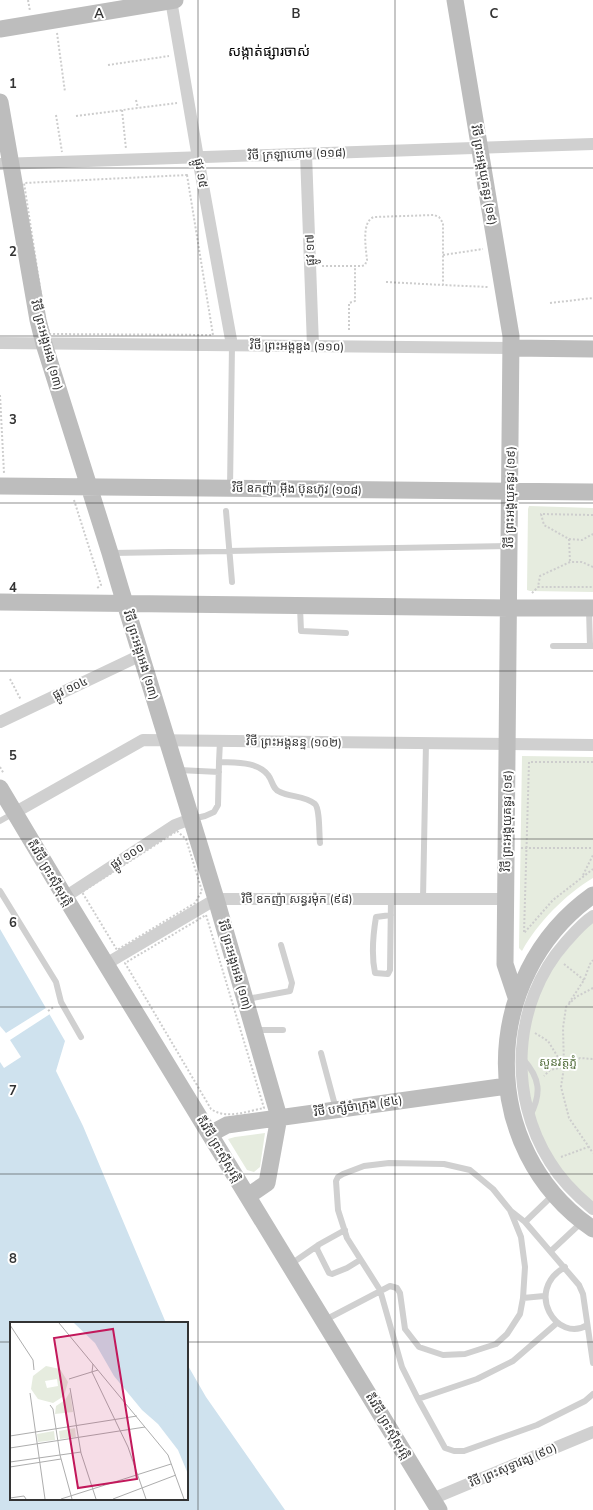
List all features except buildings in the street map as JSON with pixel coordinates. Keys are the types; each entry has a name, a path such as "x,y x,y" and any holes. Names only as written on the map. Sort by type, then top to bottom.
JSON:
{"street":[{"name":"ផ្លូវ ១៥","path":"171,0 232,345"},
{"path":"0,29 175,0"},
{"name":"វិថី ព្រះអង្គយុគន្ធរ (១៩)","path":"455,0 511,336 505,964 516,997"},
{"name":"វិថី ព្រះអង្គអេង (១៣)","path":"0,102 5,164 44,344 216,899 279,1117 267,1184 248,1196"},
{"name":"វិថី ក្រឡាហោម (១១៨)","path":"5,164 593,144"},
{"name":"ផ្លូវ ១៧","path":"306,154 313,346"},
{"name":"វិថី ព្រះអង្គឌួង (១១០)","path":"0,344 593,349"},
{"name":"វិថី ឧកញ៉ា អ៊ីង ប៊ុនហ៊ូវ (១០៨)","path":"2,486 593,492"},
{"path":"0,602 591,608"},
{"name":"ផ្លូវ ១០៤","path":"0,722 141,655"},
{"name":"វិថី ព្រះអង្គនន្ទ (១០២)","path":"7,817 143,740 593,745"},
{"name":"តីរវិថី ព្រះស៊ីសុវត្តិ","path":"0,788 7,817 65,897 436,1504"},
{"name":"ផ្លូវ ១០០","path":"65,897 175,825 191,819"},
{"path":"589,1220 554,1194 535,1168 517,1129 507,1086 506,1049 509,1026 516,997 528,969 549,936 577,906 593,895"},
{"path":"106,964 216,899"},
{"name":"វិថី ឧកញ៉ា សន្ធរម៉ុក (៩៨)","path":"216,899 506,899"},
{"path":"589,1220 580,1199 550,1162 532,1125 523,1085 521,1057 524,1029 530,1003 541,979 554,956 583,922 593,916"},
{"name":"វិថី បក្សីចំាក្រុង (៩៤)","path":"210,1134 227,1125 507,1086"},
{"name":"វិថី ព្រះសុទ្ធាវង្ស (៩០)","path":"436,1504 593,1432"}],"lane":[{"path":"230,488 232,345"},
{"path":"226,511 232,582"},
{"path":"110,553 509,546"},
{"path":"300,605 301,631 346,633"},
{"path":"554,646 591,646 591,608"},
{"path":"191,819 214,812 218,805 220,741"},
{"path":"422,899 426,743"},
{"path":"219,762 248,764 267,774 272,785 280,792 310,801 315,804 318,812 320,843"},
{"path":"176,770 219,772"},
{"path":"0,891 56,982 61,1002 81,1037"},
{"path":"391,899 391,915 390,970 388,974 376,973 373,963 373,935 376,917 391,915"},
{"path":"245,1000 290,991 292,983 281,945"},
{"path":"254,1030 283,1030"},
{"path":"506,1049 521,1057 527,1063 538,1082 537,1097 534,1108 528,1121 517,1129"},
{"path":"321,1053 336,1109"},
{"path":"593,1363 582,1294 579,1285 525,1222 510,1210 493,1188 470,1170 444,1164 389,1163 364,1166 338,1177 336,1181 338,1210 347,1238 380,1290 402,1367 445,1448 454,1451 464,1451 537,1425 585,1401 593,1394"},
{"path":"525,1222 554,1194"},
{"path":"324,1321 390,1286 397,1288 400,1292 406,1329 419,1347 443,1355 465,1354 496,1344 507,1334 520,1314 522,1298 525,1267 521,1237 510,1210"},
{"path":"551,1251 589,1220"},
{"path":"290,1264 318,1244 344,1230"},
{"path":"317,1246 331,1274 337,1273 360,1260"},
{"path":"565,1267 558,1271 546,1286 544,1296 546,1307 557,1323 561,1326 571,1329 582,1328 587,1325"},
{"path":"522,1298 544,1296"},
{"path":"418,1399 477,1379 513,1362 557,1323"}],"path":[{"path":"55,20 65,92"},
{"path":"108,65 180,54"},
{"path":"136,100 138,108"},
{"path":"76,116 188,102"},
{"path":"122,110 127,160"},
{"path":"56,115 63,163"},
{"path":"187,175 213,335 50,334 45,320 24,183 187,175"},
{"path":"310,266 365,265 367,260 366,225 370,218 428,215 439,217 443,223 444,286"},
{"path":"443,255 496,247"},
{"path":"349,330 349,303 355,301 355,266"},
{"path":"386,282 503,288"},
{"path":"550,303 593,298"},
{"path":"0,395 2,486"},
{"path":"74,500 101,585"},
{"path":"593,515 541,514 544,525 569,539 582,540 593,534"},
{"path":"569,539 570,562"},
{"path":"528,598 538,587 540,576 570,562 582,562 593,567"},
{"path":"538,587 593,587"},
{"path":"10,679 24,704"},
{"path":"593,762 528,762 524,933 553,900 593,868"},
{"path":"177,830 186,839 202,891 195,903 116,950 82,892 177,830"},
{"path":"521,848 593,849 593,846"},
{"path":"582,876 593,855"},
{"path":"206,915 264,1108 227,1115 216,1112 212,1109 125,963 206,915"},
{"path":"593,960 584,980 566,1007 563,1028 564,1067 561,1087 569,1118 593,1153"},
{"path":"561,961 584,980"},
{"path":"566,1007 576,997 593,988"},
{"path":"524,1029 533,1032 548,1041 564,1067"},
{"path":"538,1082 550,1070 564,1067 580,1058 593,1059"},
{"path":"559,1158 588,1147"}],"green space":[{"path":"529,506 593,508 593,592 527,590"},
{"path":"522,756 593,757 593,878 572,892 553,910 528,940 522,951 519,948"},
{"name":"សួនវត្ដភ្នំ","path":"593,918 593,1207 565,1180 534,1124 525,1085 526,1030 542,980"},
{"path":"265,1133 260,1167 254,1172 247,1170 228,1139"}],"water":[{"path":"0,929 65,1041 56,1071 83,1126 166,1322 10,1322 10,1500 188,1500 188,1366 206,1397 285,1510 0,1510"}],"pier":[{"path":"46,1008 50,1014 10,1040 21,1057 4,1068 0,1062 0,1026 6,1033"}],"district":[{"name":"សង្កាត់ផ្សារចាស់","path":"269,51"}]}
